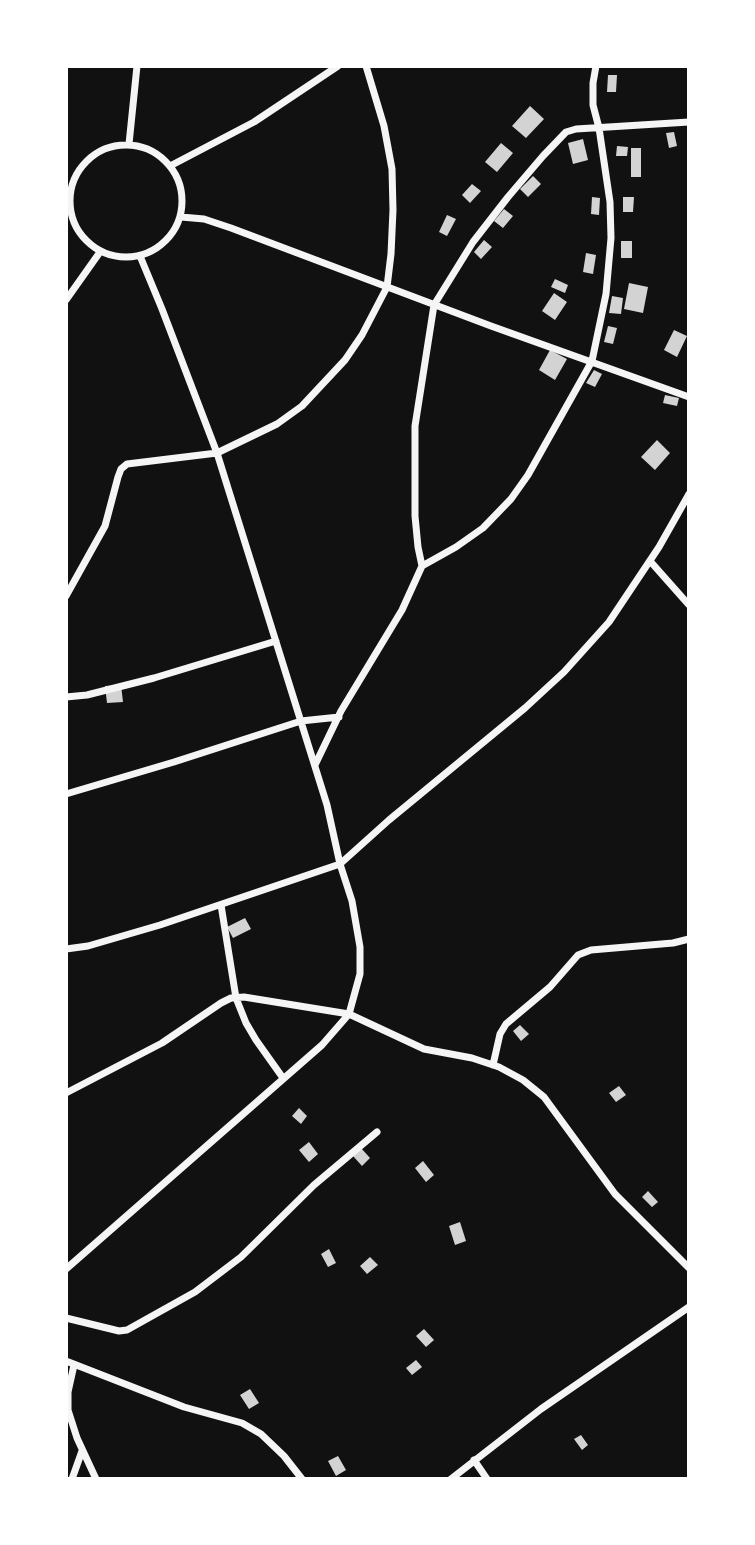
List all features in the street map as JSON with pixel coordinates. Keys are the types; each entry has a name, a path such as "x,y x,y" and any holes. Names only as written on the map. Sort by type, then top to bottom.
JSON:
{"street":[{"path":"129,144 137,66"},
{"path":"170,166 254,122 338,66"},
{"path":"66,596 105,526 121,469 127,464 217,453 277,424 302,406 345,360 362,335 387,287 391,254 392,169 384,126 366,66"},
{"path":"422,566 483,528 511,499 528,475 592,361 606,294 611,238 610,202 593,105 596,66"},
{"path":"315,765 339,717 402,610 422,566 415,516 415,426 434,305 473,242 566,132 689,122"},
{"path":"129,144 145,147 170,166 179,181 183,199 181,217 166,242 154,251 127,258 100,252 85,240 74,224 69,185 93,155 104,149 129,144"},
{"path":"181,217 204,219 689,397"},
{"path":"66,300 100,252"},
{"path":"66,1269 322,1045 349,1014 360,974 360,947 352,901 315,765 217,453 140,256"},
{"path":"66,949 132,934 340,864 564,672 609,622 650,561 689,494"},
{"path":"650,561 689,605"},
{"path":"66,697 87,695 154,678 276,641"},
{"path":"66,794 301,721 339,717"},
{"path":"221,905 236,998 256,1040 283,1078"},
{"path":"493,1065 500,1034 506,1024 543,993 578,955 591,950 689,939"},
{"path":"66,1093 162,1043 221,1003 236,998 349,1014 424,1049 472,1058 523,1080 544,1097 615,1194 689,1268"},
{"path":"66,1318 119,1331 127,1330 195,1292 241,1257 314,1185 377,1132"},
{"path":"451,1479 541,1409 689,1307"},
{"path":"96,1479 82,1451 68,1410 70,1363 184,1407 242,1423 261,1434 302,1479"},
{"path":"72,1479 82,1451"},
{"path":"474,1460 487,1479"}],"building":[{"path":"608,75 617,75 616,92 607,92"},
{"path":"530,106 544,119 526,138 512,126"},
{"path":"674,132 677,146 669,148 666,133"},
{"path":"583,139 588,160 573,164 568,143"},
{"path":"501,143 513,153 497,172 485,162"},
{"path":"617,146 628,147 627,156 616,156"},
{"path":"631,148 641,148 641,177 631,177"},
{"path":"533,176 541,184 528,197 520,189"},
{"path":"472,184 481,191 470,203 462,195"},
{"path":"592,197 600,198 599,215 591,214"},
{"path":"623,197 634,197 633,212 623,212"},
{"path":"504,209 513,216 503,228 494,221"},
{"path":"447,215 456,219 447,236 439,232"},
{"path":"484,240 492,247 481,259 474,252"},
{"path":"621,241 632,241 632,258 621,258"},
{"path":"586,253 596,255 593,274 583,272"},
{"path":"555,279 568,285 565,293 551,287"},
{"path":"629,283 648,287 643,313 624,309"},
{"path":"554,293 567,302 555,320 542,311"},
{"path":"612,296 623,298 621,314 609,313"},
{"path":"608,326 617,328 613,344 604,342"},
{"path":"674,330 687,336 677,357 664,350"},
{"path":"550,350 567,359 555,380 539,370"},
{"path":"594,370 602,374 595,387 586,383"},
{"path":"665,395 679,398 677,406 663,403"},
{"path":"657,440 670,453 655,470 641,457"},
{"path":"121,685 123,702 107,703 105,686"},
{"path":"245,918 251,929 233,938 227,927"},
{"path":"520,1025 529,1034 521,1041 513,1031"},
{"path":"619,1086 626,1095 616,1102 609,1093"},
{"path":"299,1108 307,1116 301,1124 292,1116"},
{"path":"309,1142 318,1154 309,1162 299,1150"},
{"path":"361,1148 370,1158 362,1166 353,1156"},
{"path":"423,1161 434,1175 426,1182 415,1168"},
{"path":"648,1191 658,1202 652,1207 642,1197"},
{"path":"460,1222 466,1241 455,1245 449,1226"},
{"path":"329,1249 336,1263 328,1267 321,1254"},
{"path":"370,1257 378,1265 367,1274 360,1266"},
{"path":"424,1329 434,1340 426,1347 416,1336"},
{"path":"416,1360 422,1367 412,1375 406,1368"},
{"path":"250,1389 259,1403 249,1409 240,1395"},
{"path":"581,1435 588,1445 582,1450 574,1439"},
{"path":"338,1456 346,1470 336,1476 328,1461"}]}
